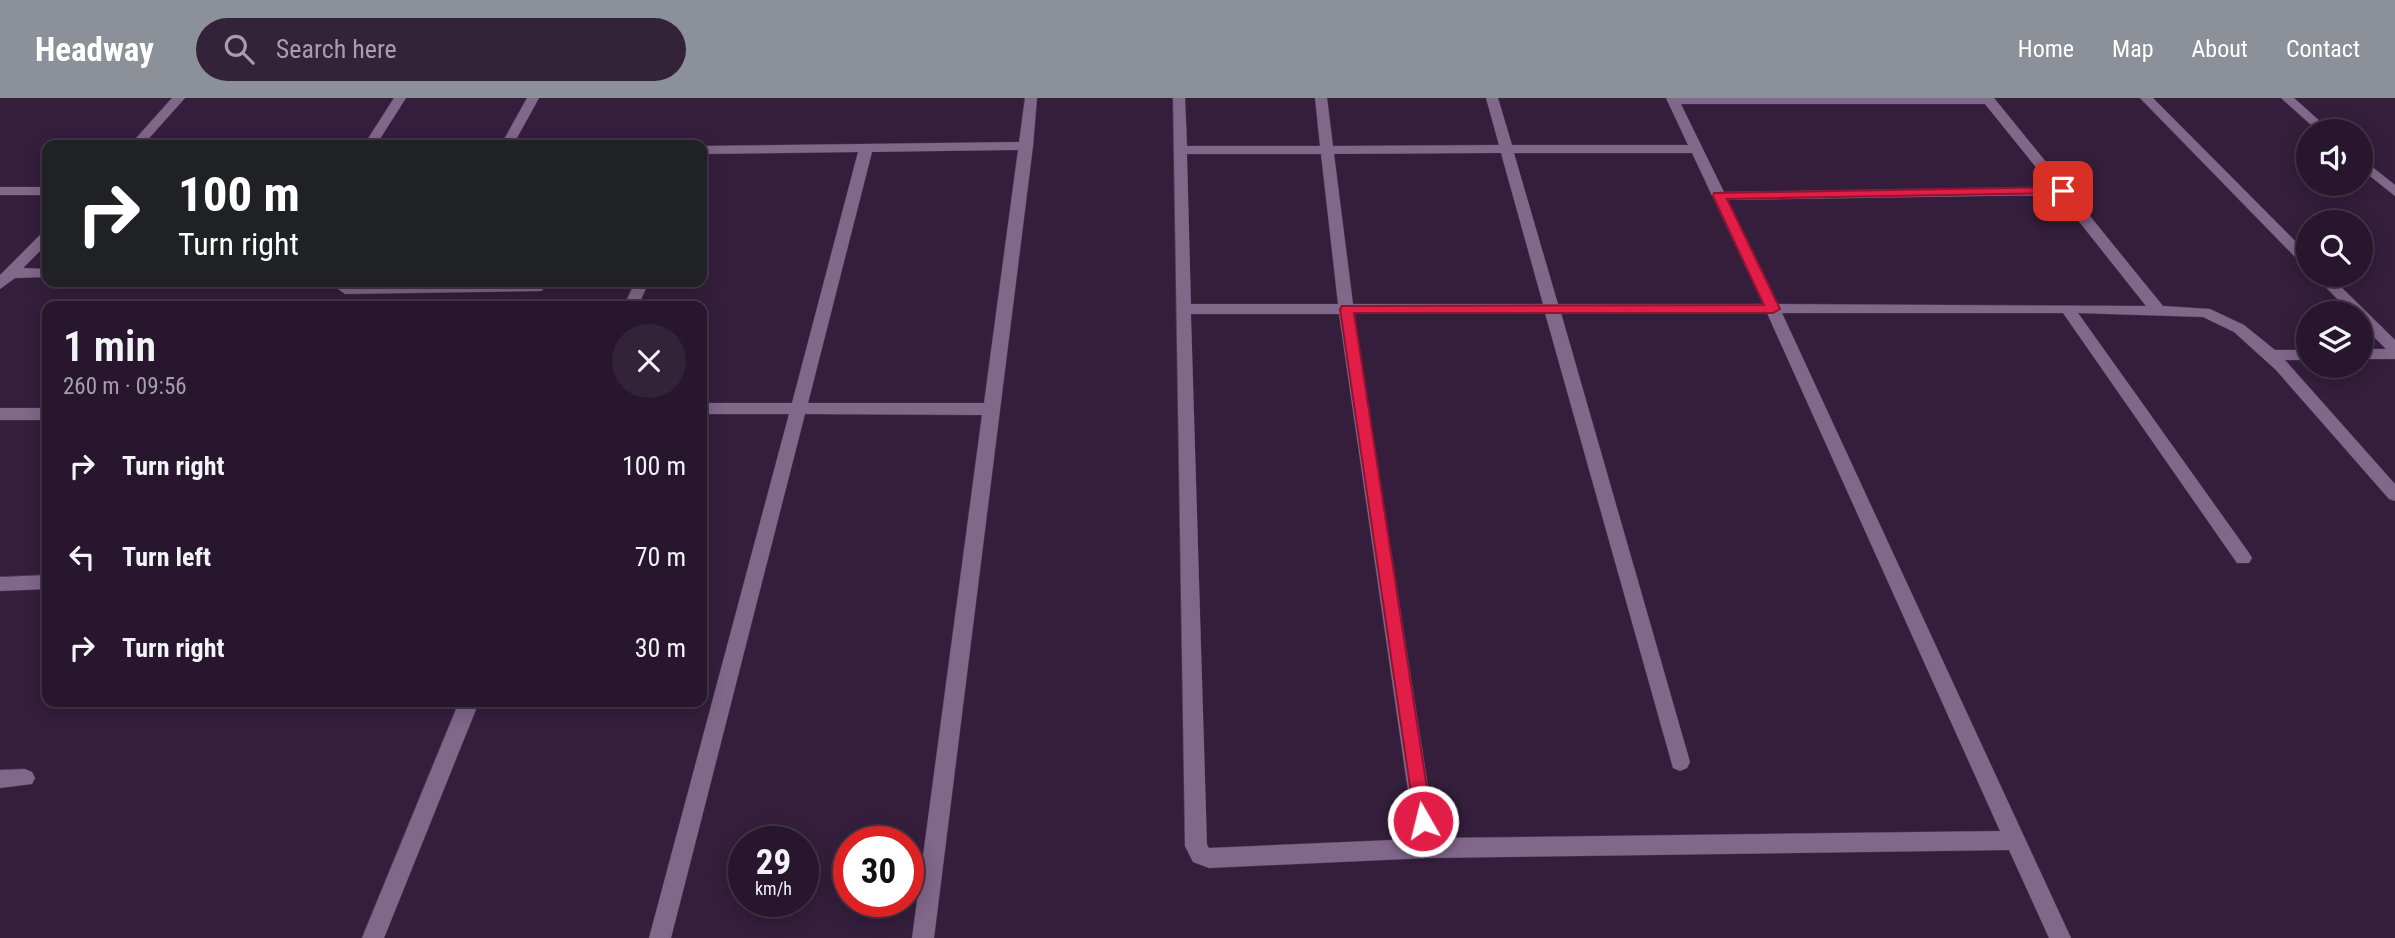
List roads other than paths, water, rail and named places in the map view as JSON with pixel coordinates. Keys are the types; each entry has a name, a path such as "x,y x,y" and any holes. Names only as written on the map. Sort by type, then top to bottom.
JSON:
{"street":[{"path":"141,140 179,98"},
{"path":"373,140 400,98"},
{"path":"511,140 533,98"},
{"path":"923,938 1031,98"},
{"path":"1180,98 1196,846 1201,855 1209,858 1427,848 2015,839"},
{"path":"1321,98 1346,309 1427,848"},
{"path":"1492,98 1681,762"},
{"path":"2146,98 2296,250"},
{"path":"2287,98 2311,119"},
{"path":"2060,938 1773,309 1672,99 1988,99 2157,309"},
{"path":"707,150 1026,146"},
{"path":"660,938 866,148"},
{"path":"1180,150 1698,149"},
{"path":"2373,173 2395,192"},
{"path":"0,191 42,191"},
{"path":"1719,196 2063,191"},
{"path":"5,279 42,241"},
{"path":"5,279 42,274"},
{"path":"346,287 345,289 476,287"},
{"path":"2333,287 2347,301"},
{"path":"1185,309 2067,308 2205,312 2222,317 2238,327 2271,355 2395,495"},
{"path":"2067,308 2243,558"},
{"path":"2373,328 2395,352"},
{"path":"2373,353 2395,352"},
{"path":"2271,355 2296,355"},
{"path":"707,408 992,409"},
{"path":"0,414 42,414"},
{"path":"0,584 42,582"},
{"path":"373,938 467,707"},
{"path":"0,779 25,778"}]}
